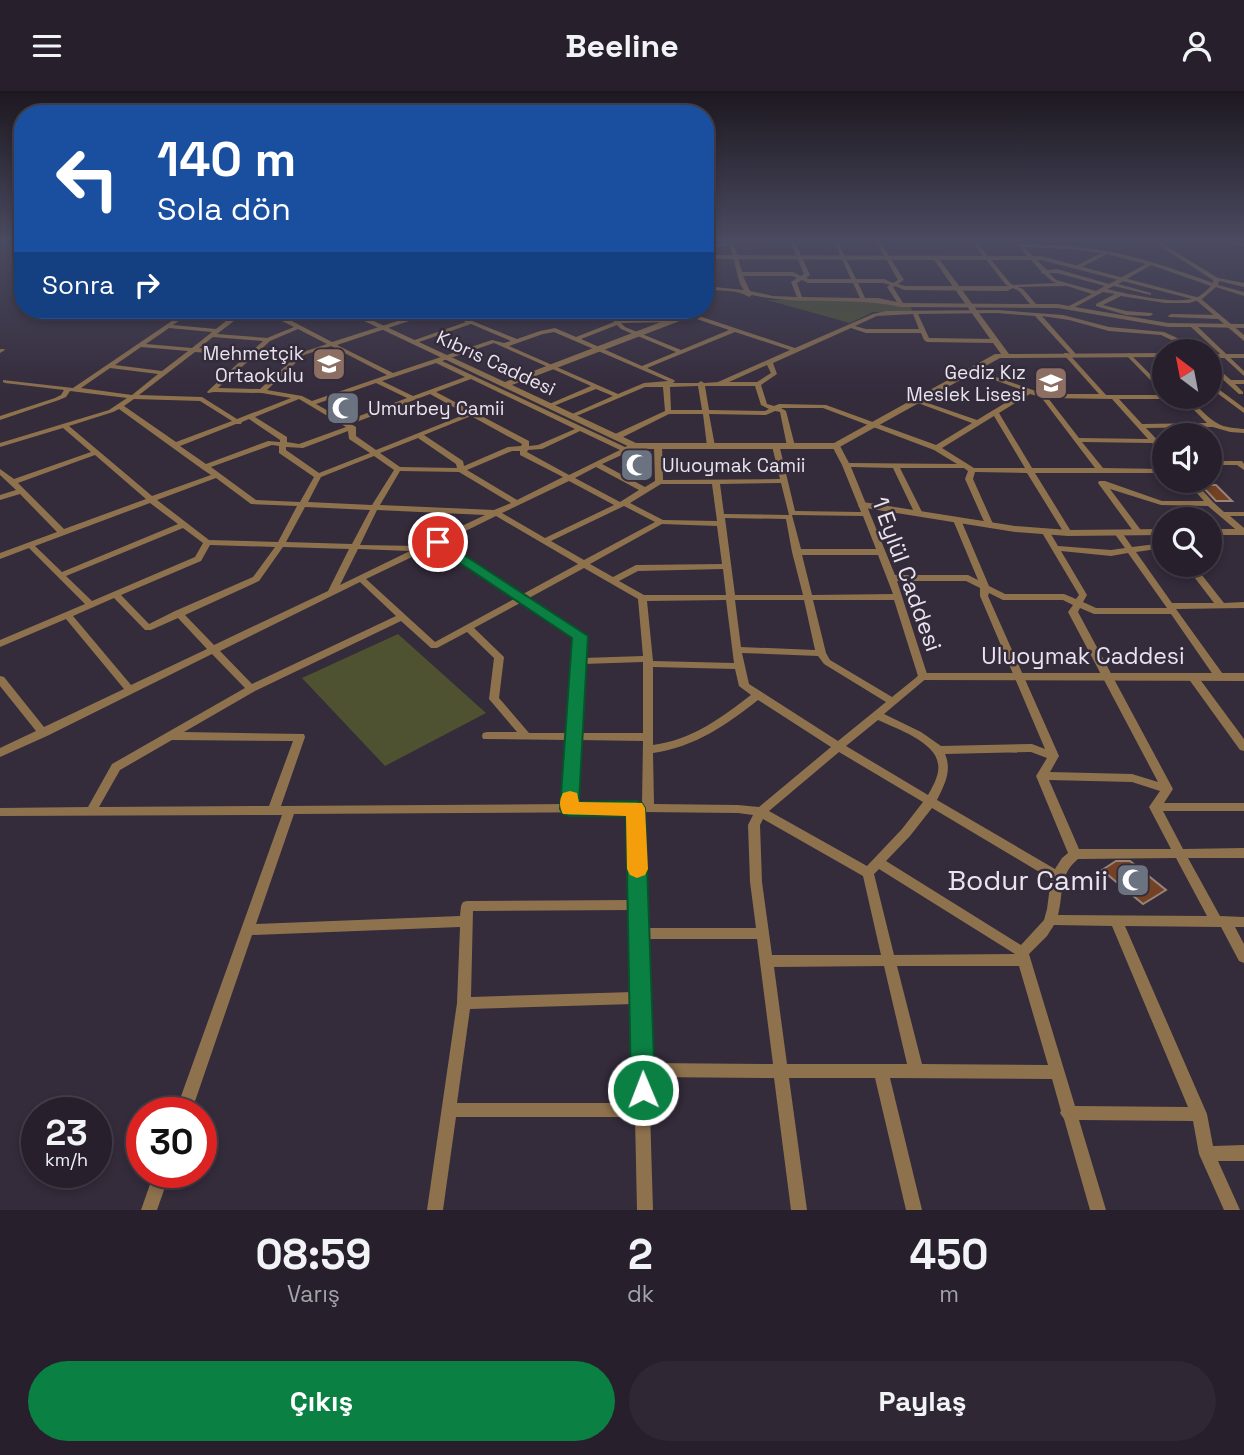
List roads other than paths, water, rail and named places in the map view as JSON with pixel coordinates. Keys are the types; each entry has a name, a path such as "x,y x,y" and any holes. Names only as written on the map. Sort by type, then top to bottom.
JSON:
{"street":[{"path":"741,292 800,298 863,299 901,305 1035,306 1125,316 1150,314"},
{"path":"798,292 800,298"},
{"path":"860,292 863,299"},
{"path":"893,292 901,305"},
{"path":"960,292 1004,354"},
{"path":"1023,292 1035,306"},
{"path":"1114,292 1172,300 1198,299 1206,292"},
{"path":"1141,292 1172,300"},
{"path":"1173,292 1198,299 1244,339"},
{"path":"1070,308 1097,293"},
{"path":"1120,294 1098,306 1136,321 1244,326"},
{"path":"1128,296 1159,324"},
{"path":"1155,299 1180,325"},
{"path":"720,384 880,313 1037,314 1064,317 1110,329 1157,331 1178,339"},
{"path":"915,313 927,340 995,341"},
{"path":"1037,314 1104,396"},
{"path":"1171,316 1219,317"},
{"path":"0,418 57,399 178,319"},
{"path":"0,445 120,406 232,319"},
{"path":"283,319 391,375"},
{"name":"Kıbrıs Caddesi","path":"365,319 615,437 629,448"},
{"path":"262,391 302,353 404,319"},
{"path":"464,319 517,341"},
{"path":"505,345 555,330 561,325 562,319"},
{"path":"616,319 637,335 681,352"},
{"path":"706,319 795,351"},
{"path":"576,339 617,322 673,320"},
{"path":"505,385 673,320"},
{"path":"1134,330 1136,321"},
{"path":"414,342 472,322"},
{"path":"1192,325 1244,374"},
{"path":"167,326 268,340"},
{"path":"850,326 866,331 923,331"},
{"path":"202,399 268,340 299,327"},
{"path":"555,330 676,383"},
{"path":"642,368 734,330"},
{"path":"312,403 494,341 618,396"},
{"path":"140,345 295,359"},
{"path":"0,753 629,448 836,446 1004,354 1152,355"},
{"path":"1129,355 1152,379"},
{"path":"1225,356 1244,356"},
{"path":"437,361 580,429 629,448"},
{"path":"572,416 645,385 758,384 774,374 769,362"},
{"path":"109,366 164,373"},
{"path":"972,370 1043,396 1152,397"},
{"path":"1222,375 1242,393"},
{"path":"205,467 271,443 300,446 471,377"},
{"path":"2,380 133,397 202,399 239,423"},
{"path":"376,381 413,399"},
{"path":"1230,382 1244,382"},
{"path":"666,383 668,412"},
{"path":"701,383 711,446"},
{"path":"758,384 764,405 783,411 791,446"},
{"path":"550,406 597,386"},
{"path":"212,390 262,391 300,397 349,425 352,437 398,468 461,470 511,449 539,447 580,429"},
{"path":"937,449 1030,391"},
{"path":"430,393 526,443 523,453 568,478 662,522 864,510 919,514 990,526 1068,533 1152,533"},
{"path":"1222,394 1242,393"},
{"path":"1222,395 1244,411"},
{"path":"1043,396 1077,440 1102,484 1139,533"},
{"path":"175,445 239,423 249,416 300,397"},
{"path":"1115,398 1152,439"},
{"path":"917,401 978,423"},
{"path":"120,406 254,502 497,513 642,598 898,597"},
{"path":"615,437 668,412 766,412 779,406 824,406 937,449 968,468"},
{"path":"1194,409 1210,423"},
{"path":"995,413 1068,533"},
{"path":"116,594 148,628 256,579 280,545 318,476 471,414"},
{"path":"249,416 284,439 282,451 318,476"},
{"path":"64,425 94,453 207,542 424,549"},
{"path":"1140,426 1152,426"},
{"path":"1222,430 1244,431"},
{"path":"419,435 460,463 461,470"},
{"path":"1077,440 1152,441"},
{"path":"658,446 659,482"},
{"path":"776,446 796,552 821,653 827,662 893,702"},
{"name":"1 Eylül Caddesi","path":"761,812 923,677 892,579 836,446"},
{"path":"13,482 94,453"},
{"path":"1222,463 1239,463 1244,468"},
{"path":"596,464 646,491"},
{"path":"846,465 1030,472 1152,471"},
{"path":"895,465 919,514"},
{"path":"330,594 398,468"},
{"path":"968,468 969,479 990,526"},
{"path":"461,470 517,503"},
{"path":"0,471 63,533"},
{"path":"0,556 217,475"},
{"path":"545,541 622,504 659,482 783,481"},
{"path":"716,482 739,666 744,686 839,747 1056,876"},
{"path":"1102,484 1161,503 1210,504"},
{"path":"0,498 21,491"},
{"path":"1200,493 1244,532"},
{"path":"1223,514 1244,515"},
{"path":"957,520 985,586 984,596 1054,757"},
{"path":"361,579 434,646 662,522"},
{"path":"61,575 183,525"},
{"path":"1045,531 1083,595 1073,612 1167,789"},
{"path":"1222,532 1244,532"},
{"path":"1118,533 1220,677"},
{"path":"0,644 198,559 207,542"},
{"path":"438,542 580,636 569,809"},
{"path":"30,545 91,605"},
{"path":"1055,548 1111,553 1152,547"},
{"path":"796,552 879,552"},
{"path":"612,581 636,568 727,566"},
{"path":"892,579 968,577 1003,597 1065,597 1094,611 1244,605"},
{"path":"1199,577 1221,605"},
{"path":"642,598 648,661 647,750 639,905 645,1210"},
{"path":"178,613 250,689"},
{"path":"68,615 130,691"},
{"path":"92,812 116,767 250,689 402,617"},
{"path":"468,628 499,657 494,699 526,736"},
{"path":"738,650 821,653"},
{"path":"578,661 648,661 739,666"},
{"name":"Uluoymak Caddesi","path":"923,677 1244,677"},
{"path":"1192,677 1244,747"},
{"path":"0,679 43,733"},
{"path":"647,750 672,748 711,731 757,695"},
{"path":"877,715 939,750 1032,748 1054,757"},
{"path":"168,736 300,737 273,811"},
{"path":"486,736 647,737"},
{"path":"868,873 932,802 941,779 943,760 939,750"},
{"path":"1042,776 1054,757"},
{"path":"1042,776 1132,778 1167,789"},
{"path":"1042,776 1075,854"},
{"path":"1154,807 1167,789"},
{"path":"1154,807 1244,807"},
{"path":"1154,807 1244,957"},
{"path":"0,813 642,808 761,812 868,873 916,1071"},
{"path":"189,1097 289,811"},
{"path":"761,812 754,825 755,882 799,1210"},
{"path":"1024,956 1051,920 1056,876 1066,861 1075,854 1244,853"},
{"path":"878,862 1024,956 1098,1210"},
{"path":"435,1210 464,1003 467,907 639,905"},
{"path":"1051,920 1244,922"},
{"path":"1116,920 1199,1114 1207,1154 1232,1210"},
{"path":"247,930 467,921"},
{"path":"639,935 762,933"},
{"path":"766,961 891,961 1024,956"},
{"path":"464,1003 641,998"},
{"path":"643,1070 1058,1072"},
{"path":"881,1070 914,1210"},
{"path":"448,1110 643,1110"},
{"path":"1068,1113 1199,1114"},
{"path":"1207,1154 1244,1153"},
{"path":"149,1210 157,1188"}],"place":[{"name":"Mehmetçik Ortaokulu","path":"329,364"},
{"name":"Gediz Kız Meslek Lisesi","path":"1051,383"},
{"name":"Umurbey Camii","path":"343,408"},
{"name":"Uluoymak Camii","path":"637,465"},
{"name":"Bodur Camii","path":"1133,880"}]}
